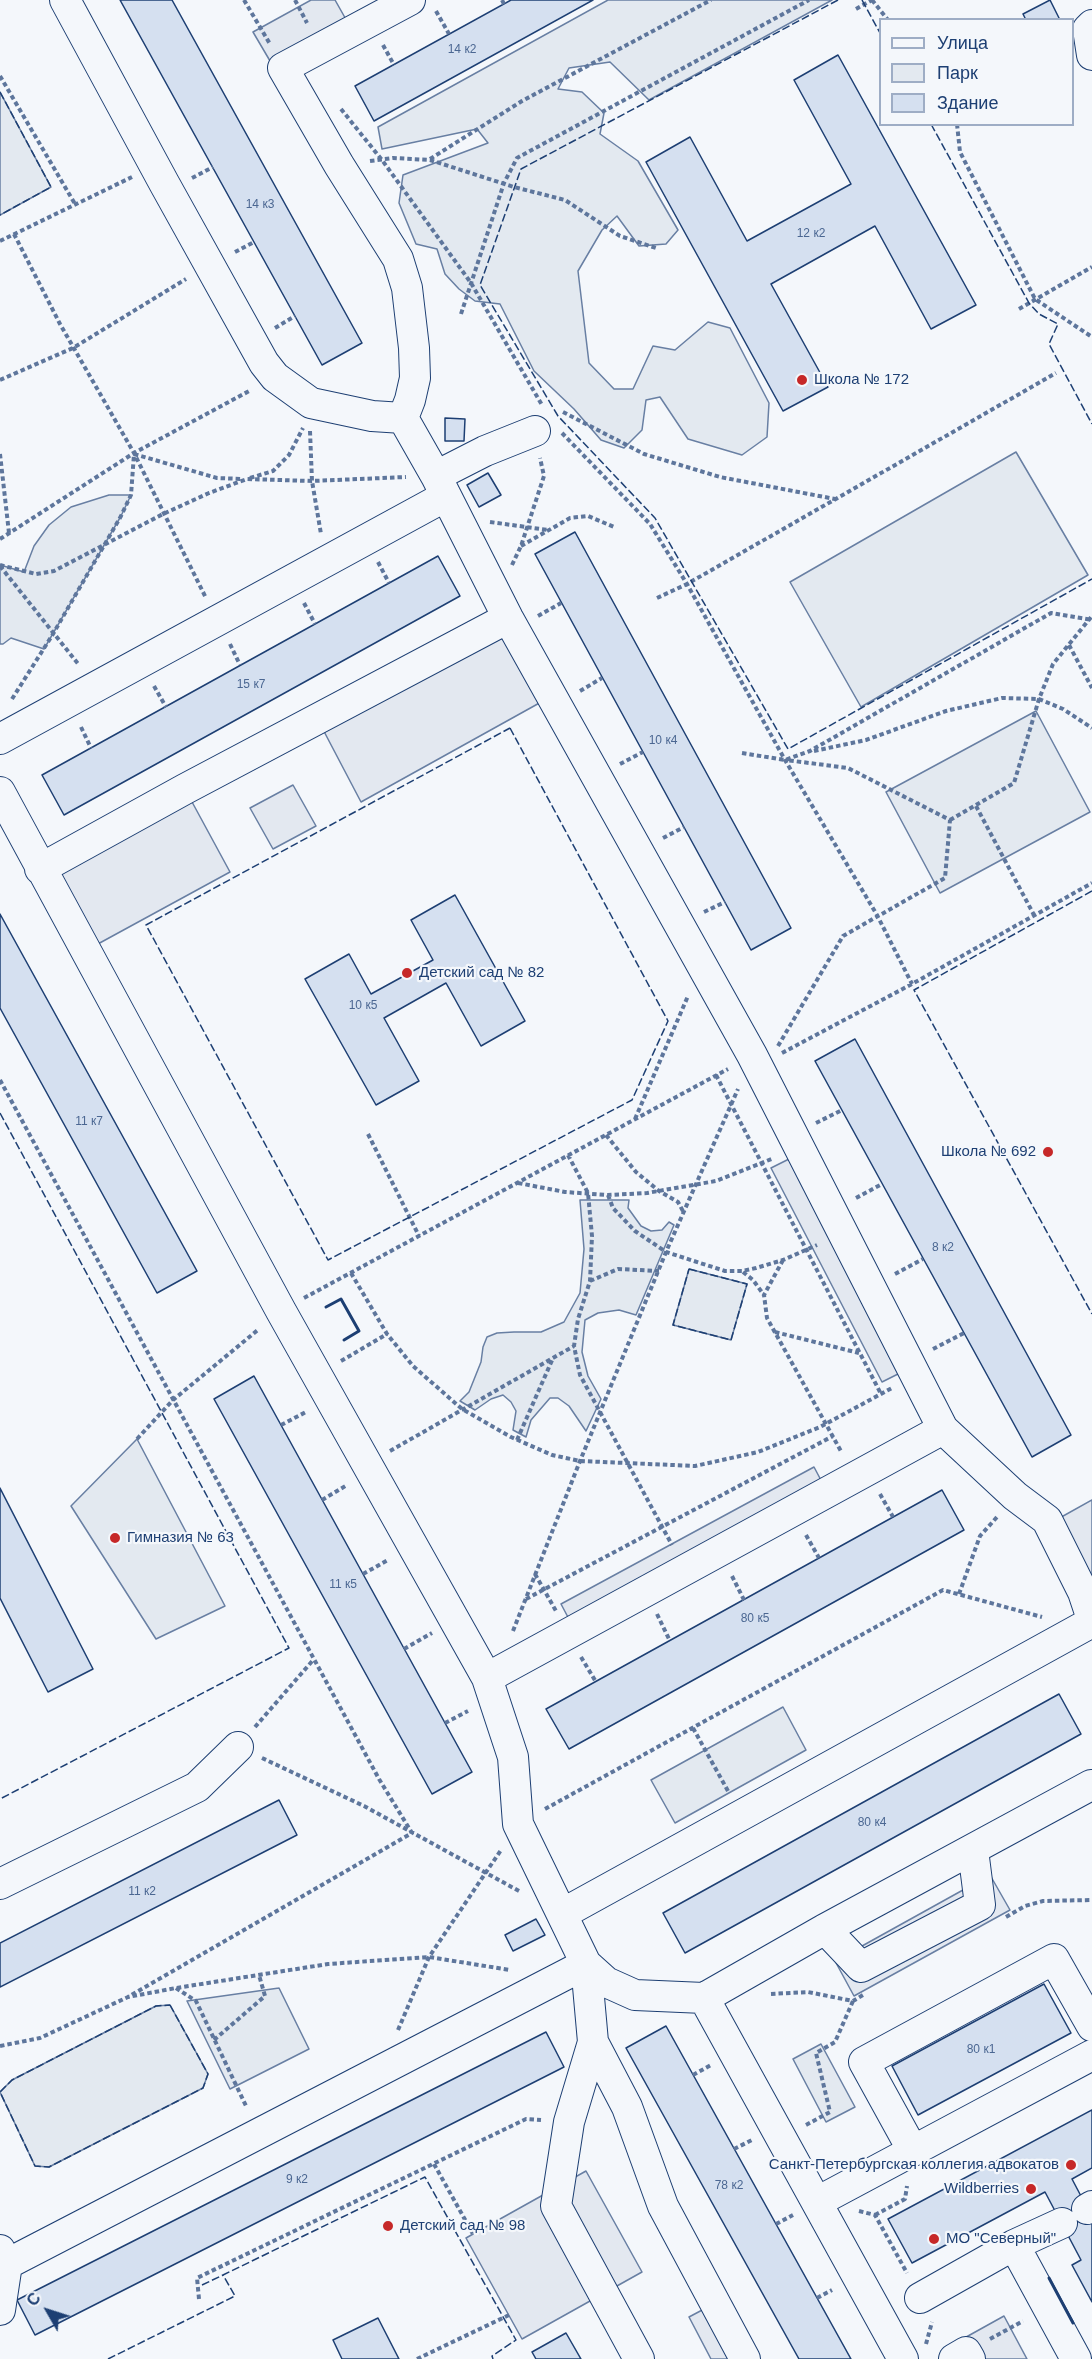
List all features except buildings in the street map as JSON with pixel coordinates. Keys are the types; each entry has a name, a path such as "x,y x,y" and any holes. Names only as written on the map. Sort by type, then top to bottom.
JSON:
{"lane":[{"path":"65,0 264,363 275,377 310,409 403,418"},
{"path":"403,418 411,400 415,378 414,348 406,288 398,259 339,165 283,68 422,4"},
{"path":"1092,25 1088,29 1092,55"},
{"path":"403,418 503,607 702,964 760,1060 797,1145 942,1429 1015,1496 1047,1520 1083,1592 1089,1623 562,1914"},
{"path":"0,739 326,562 441,486 485,451 547,425"},
{"path":"40,869 503,607"},
{"path":"0,792 281,1311 488,1678 513,1757 518,1824 586,1964 593,2042 569,2122 556,2206 639,2359"},
{"path":"488,1678 942,1429"},
{"path":"0,1884 197,1787 238,1746"},
{"path":"586,1964 606,1982 635,1995 704,1998 825,1929 1092,1785"},
{"path":"825,1929 861,1967 980,1905 973,1850"},
{"path":"914,2151 864,2062 1054,1959 1092,2026"},
{"path":"0,2310 3,2257 259,2133 586,1964"},
{"path":"704,1998 903,2359"},
{"path":"593,2042 627,2107 663,2206 745,2359"},
{"path":"817,2202 1092,2055"},
{"path":"920,2298 1014,2245 1062,2223"},
{"path":"1014,2245 1076,2359"}],"path":[{"path":"244,0 283,68"},
{"path":"429,160 522,101 711,0"},
{"path":"460,314 504,183 517,158 809,0"},
{"path":"856,9 872,0 886,18"},
{"path":"422,4 449,34"},
{"path":"0,76 75,204"},
{"path":"340,108 382,160 471,283 547,425 650,524 687,584 785,760 877,915 912,984"},
{"path":"957,126 960,152 1035,299 1092,337"},
{"path":"339,165 382,160 429,160 566,200 620,236 656,248"},
{"path":"0,241 155,166"},
{"path":"14,234 73,348 134,453 240,665"},
{"path":"0,380 73,348 210,265 254,242"},
{"path":"1019,309 1092,267"},
{"path":"657,598 687,584 1056,372"},
{"path":"0,539 134,453 275,377"},
{"path":"0,566 36,574 54,571 163,514 209,493 273,471 289,455 310,409"},
{"path":"310,409 312,481 326,562"},
{"path":"563,412 644,454 720,477 834,499"},
{"path":"503,607 544,476 547,425"},
{"path":"134,453 217,478 441,486"},
{"path":"6,708 53,634 131,495 134,453"},
{"path":"0,454 9,533"},
{"path":"521,546 570,518 588,516 614,527"},
{"path":"460,524 483,520 549,530"},
{"path":"0,566 97,687"},
{"path":"810,752 1051,613 1091,619"},
{"path":"950,820 1014,783 1039,699 1053,664 1091,619"},
{"path":"1069,645 1092,688"},
{"path":"785,760 866,740 946,711 1002,698 1039,699 1063,709 1092,728"},
{"path":"742,753 848,768 950,820"},
{"path":"976,806 1034,915"},
{"path":"512,1632 666,1252 732,1104 843,936 945,878 950,820"},
{"path":"137,1439 174,1400 281,1311 716,1075 760,1060 912,984 1092,883"},
{"path":"634,1119 702,964"},
{"path":"716,1075 880,1394"},
{"path":"0,1080 379,1779 412,1833"},
{"path":"368,1134 419,1236"},
{"path":"606,1135 636,1172 659,1191 678,1202 684,1214"},
{"path":"517,1183 565,1192 608,1195 659,1191 716,1181 762,1164 797,1145"},
{"path":"568,1155 588,1193 592,1236 590,1281 578,1319 574,1346 580,1375 686,1569"},
{"path":"608,1195 613,1208 635,1231 666,1252 725,1271 742,1271 783,1260 842,1233"},
{"path":"764,1294 783,1260"},
{"path":"590,1281 618,1269 659,1271"},
{"path":"742,1271 764,1294 767,1318 855,1477"},
{"path":"351,1273 387,1334 413,1366 462,1409 517,1440 552,1455 580,1461 695,1466 758,1452 826,1424 915,1376"},
{"path":"775,1332 860,1353"},
{"path":"317,1375 387,1334"},
{"path":"367,1464 574,1346"},
{"path":"517,1440 553,1358"},
{"path":"525,1600 832,1436"},
{"path":"959,1594 980,1536 1015,1496"},
{"path":"382,2070 429,1957 518,1824 943,1590 1089,1623"},
{"path":"314,1659 238,1746 364,1806 524,1894"},
{"path":"693,1728 741,1815"},
{"path":"0,2046 40,2038 128,1997 412,1833"},
{"path":"128,1997 328,1964 429,1957 511,1970"},
{"path":"214,2040 264,1996 259,1975"},
{"path":"176,1988 196,2001 259,2133"},
{"path":"782,2139 830,2112 816,2053 835,2042 853,2001"},
{"path":"199,2300 197,2278 526,2119 569,2122"},
{"path":"434,2164 473,2234"},
{"path":"817,2202 875,2215 920,2298"},
{"path":"963,2357 1048,2307"},
{"path":"417,2359 509,2315"}],"green space":[{"path":"608,0 832,0 649,100 610,62 569,68 558,89 582,92 604,113 600,134 638,161 678,230 666,244 639,246 617,216 602,230 578,271 589,363 614,389 633,389 653,346 675,350 708,322 730,328 769,403 767,437 742,455 688,439 660,397 646,400 642,430 624,448 601,440 574,409 534,371 500,304 475,301 445,274 437,249 416,244 399,203 403,175 488,143 477,129 382,149 378,127"},
{"path":"0,92 51,187 0,215"},
{"path":"1016,452 1088,575 861,707 790,582"},
{"path":"109,495 131,495 44,649 11,638 0,644 0,565 24,572 34,546 49,525 71,507"},
{"path":"1036,711 1090,812 940,893 886,792"},
{"path":"580,1200 629,1200 628,1208 641,1226 651,1231 662,1230 669,1222 674,1225 636,1315 619,1310 598,1313 585,1320 582,1352 588,1376 601,1399 586,1431 569,1406 558,1398 550,1398 531,1420 526,1437 513,1430 516,1411 503,1395 491,1399 475,1410 460,1401 469,1392 481,1362 487,1337 497,1333 541,1332 564,1322 580,1293 584,1249"},
{"path":"689,1269 747,1284 731,1340 673,1325"},
{"path":"137,1439 225,1606 156,1639 71,1506"},
{"path":"783,1707 806,1750 675,1823 651,1780"},
{"path":"279,1988 309,2049 230,2089 187,2001"},
{"path":"170,2005 208,2074 203,2088 49,2167 35,2166 0,2092 12,2080 156,2006"},
{"path":"821,2044 855,2107 826,2122 793,2059"}],"shaded area":[{"path":"311,0 335,0 348,23 273,66 253,32"},
{"path":"508,618 552,696 361,802 318,720"},
{"path":"293,785 316,826 273,849 250,808"},
{"path":"185,789 230,872 85,951 40,869"},
{"path":"795,1156 906,1370 882,1382 771,1168"},
{"path":"814,1467 823,1484 570,1621 561,1604"},
{"path":"1092,1500 1092,1594 1056,1520"},
{"path":"990,1875 1010,1910 854,1996 835,1961"},
{"path":"586,2171 642,2272 522,2339 466,2238"},
{"path":"706,2308 733,2359 711,2359 689,2317"},
{"path":"1004,2316 1027,2359 946,2359 941,2351"}],"fence":[{"path":"838,0 521,169 480,285 558,416 655,518 788,749 1092,579"},
{"path":"862,0 879,31"},
{"path":"0,92 51,187 0,215"},
{"path":"932,126 1029,303 1039,314 1058,324 1049,344 1092,424"},
{"path":"510,728 668,1021 632,1100 328,1260 146,925 510,728"},
{"path":"1092,891 914,990 1092,1314"},
{"path":"0,1113 289,1648 0,1799"},
{"path":"689,1269 747,1284 731,1340 673,1325 689,1269"},
{"path":"170,2005 208,2074 203,2088 49,2167 35,2166 0,2092 12,2080 156,2006 170,2005"},
{"path":"108,2359 235,2296 223,2275 425,2177 516,2340 492,2356 493,2359"},
{"path":"202,2285 223,2275"}],"wall":[{"path":"326,1307 341,1299 359,1331 344,1340"},
{"path":"1049,2278 1073,2323"}],"place":[{"name":"Школа № 172","path":"802,380"},
{"name":"Детский сад № 82","path":"407,973"},
{"name":"Школа № 692","path":"1048,1152"},
{"name":"Гимназия № 63","path":"115,1538"},
{"name":"Санкт-Петербургская коллегия адвокатов","path":"1071,2165"},
{"name":"Wildberries","path":"1031,2189"},
{"name":"Детский сад № 98","path":"388,2226"},
{"name":"МО \"Северный\"","path":"934,2239"}]}
